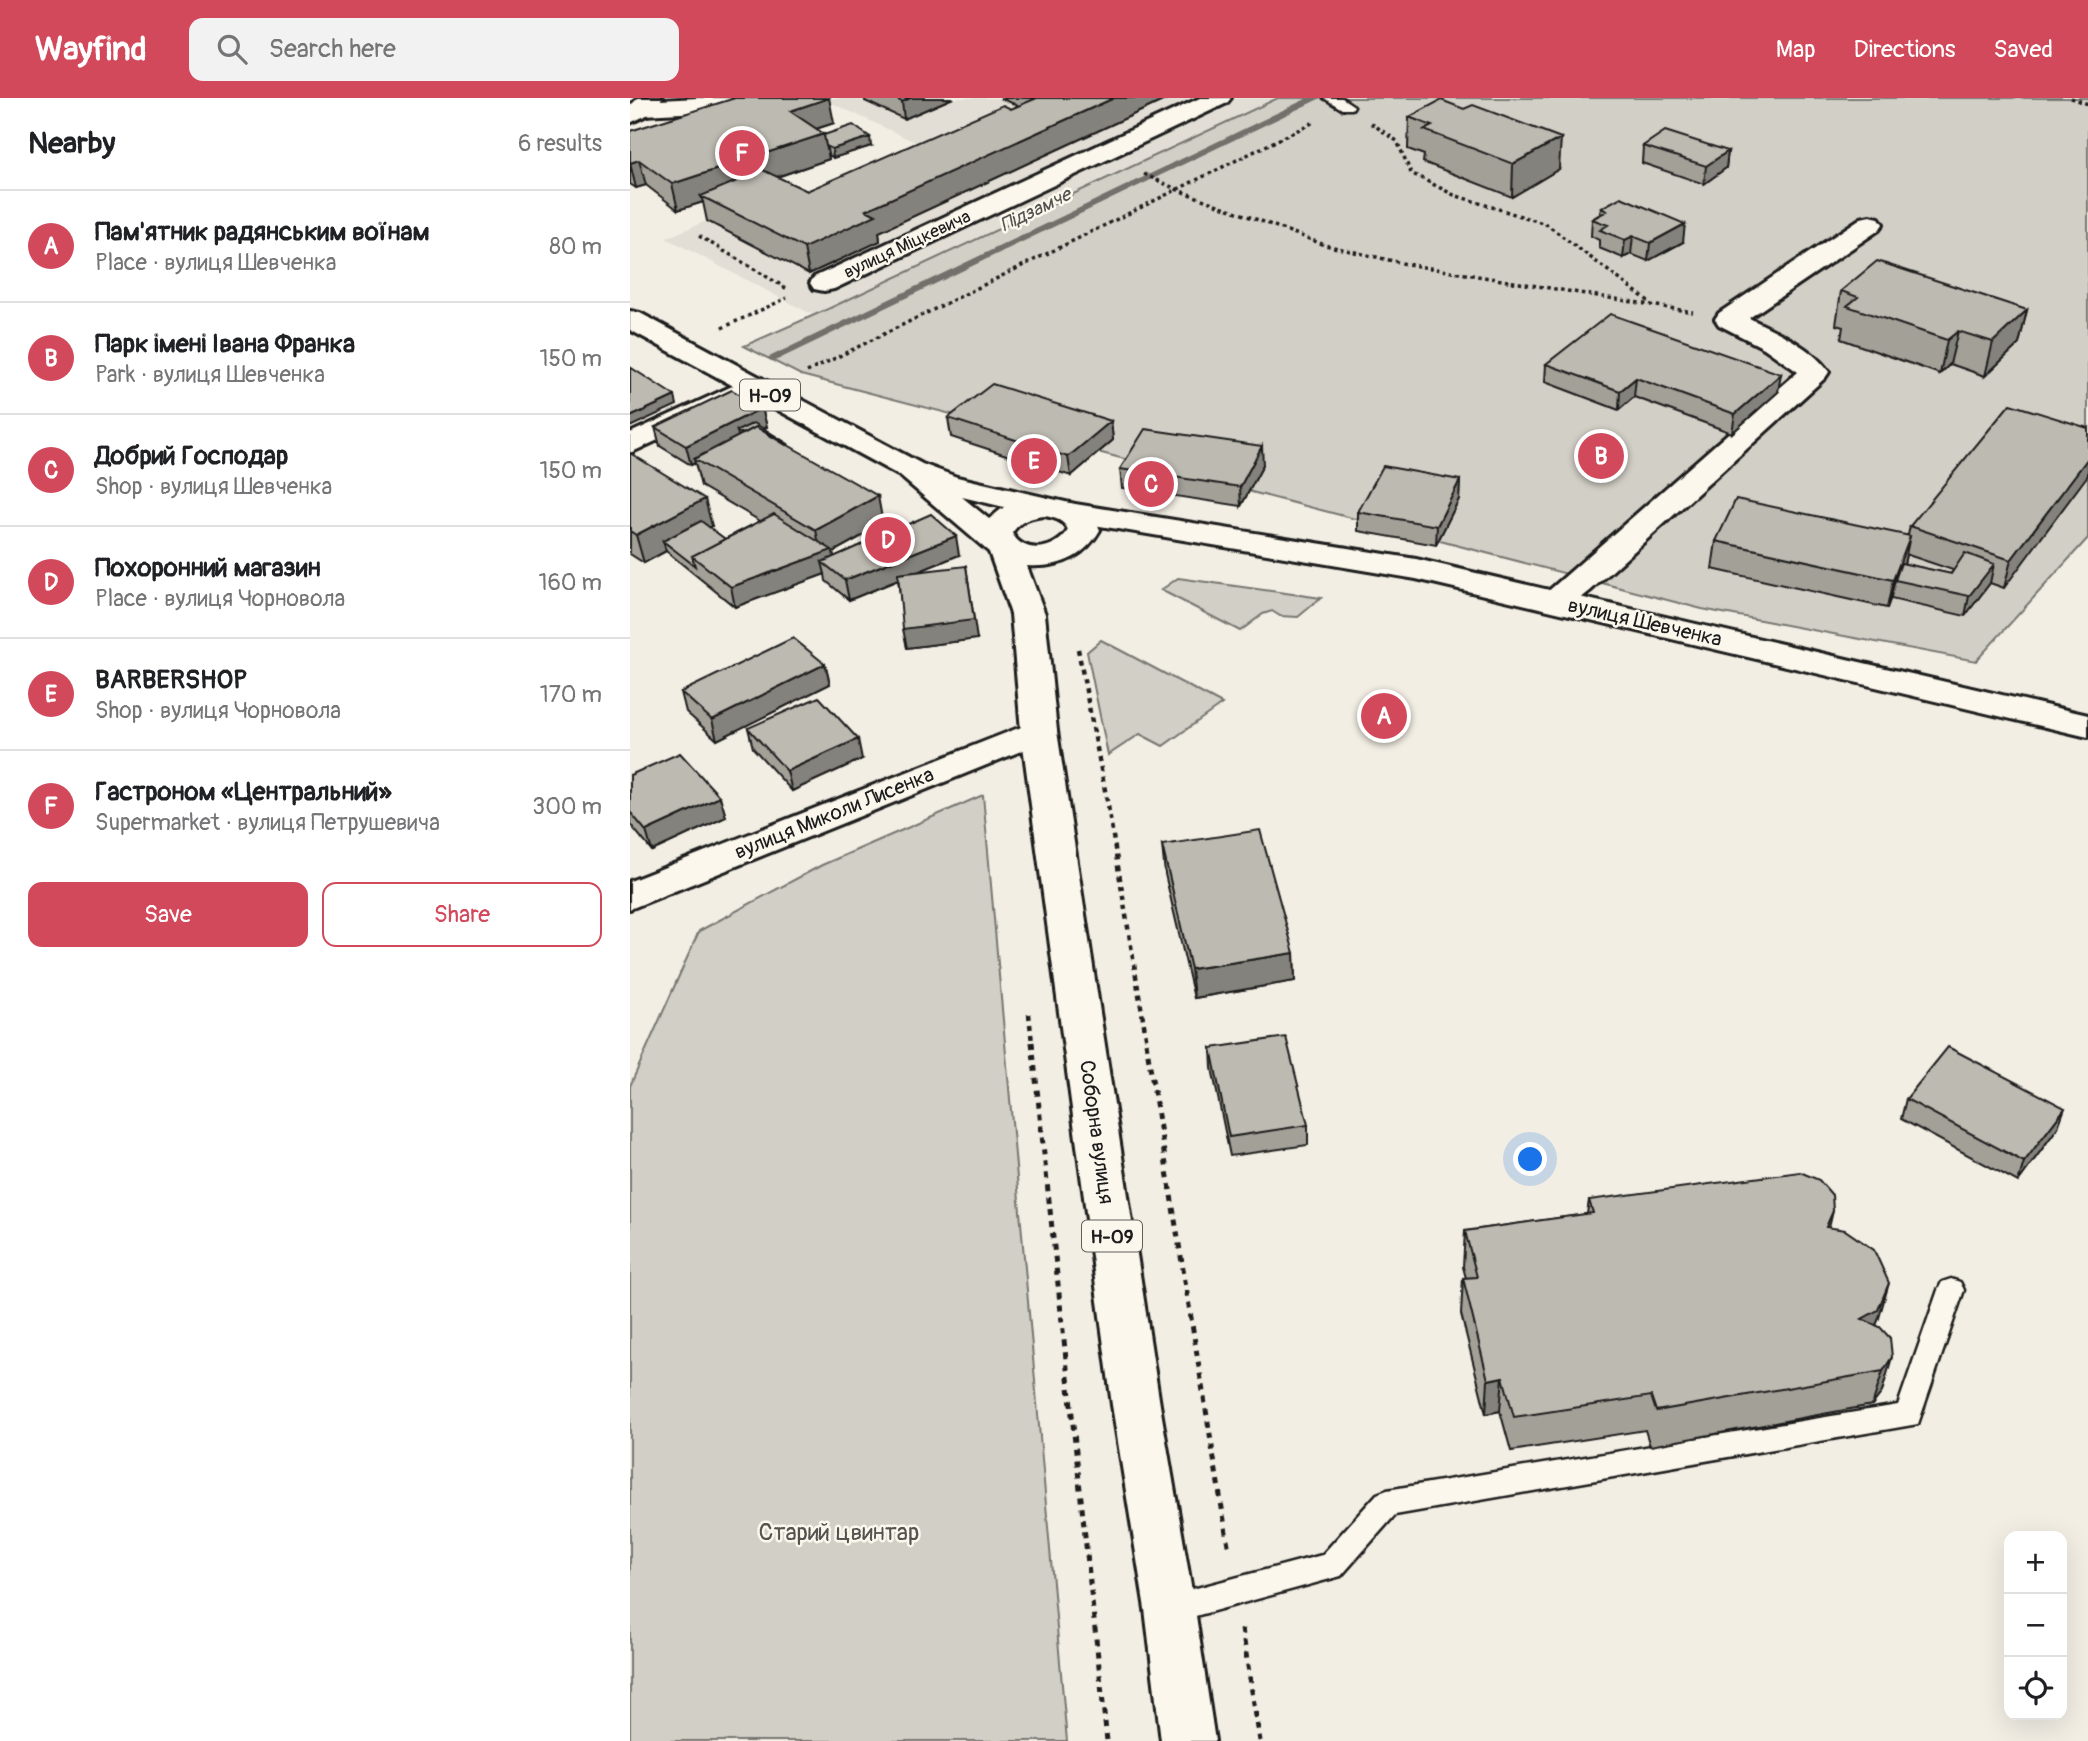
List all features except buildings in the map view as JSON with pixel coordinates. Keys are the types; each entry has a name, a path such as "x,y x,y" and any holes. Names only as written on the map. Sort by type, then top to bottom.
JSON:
{"street":[{"path":"641,107 739,103 762,98"},
{"name":"вулиця Міцкевича","path":"824,284 1219,98"},
{"path":"1729,319 1870,224"},
{"name":"Н-09","path":"630,319 911,470 947,484 1057,509 1077,517 1084,530 1065,549 1028,614"},
{"path":"1557,601 1815,372 1761,332 1729,319"},
{"path":"630,444 752,386"},
{"name":"Н-09","path":"911,470 1004,548 1026,556 1065,549"},
{"name":"вулиця Шевченка","path":"1057,509 1416,569 2088,726"},
{"name":"Н-09","path":"1039,731 1028,614 1004,548 996,534 1007,518 1017,512 1057,509"},
{"name":"вулиця Шевченка","path":"1065,549 1198,534"},
{"name":"вулиця Миколи Лисенка","path":"630,896 1039,731"},
{"name":"Соборна вулиця","path":"1039,731 1134,1391 1170,1609 1188,1741"}],"lane":[{"path":"1331,98 1347,106"},
{"path":"1170,1609 1331,1566 1387,1503 1908,1415 1951,1290"}],"path":[{"path":"2071,98 2088,104"},
{"path":"801,375 1347,106 1396,141 1411,173 1454,195 1546,224 1651,303"},
{"path":"1144,174 1178,190 1325,245 1406,264 1535,287 1651,303 1729,319"},
{"path":"699,236 796,294 726,326"},
{"path":"1077,640 1108,806 1260,1741"},
{"path":"1029,1011 1107,1741"}],"shaded area":[{"path":"821,98 1297,98 836,327 666,238 768,195 812,217 945,156"}],"green space":[{"path":"1278,98 2088,98 2088,538 1976,661 1702,609 801,375 744,346"},
{"path":"1178,578 1321,598 1298,617 1280,616 1272,611 1263,614 1240,631 1161,590"},
{"path":"1101,640 1222,704 1163,746 1140,734 1108,755 1087,652"},
{"name":"Старий цвинтар","path":"983,795 1067,1741 630,1741 630,1086 699,931 822,865"}],"waterway":[{"name":"Підзамче","path":"773,358 1316,98"}],"place":[{"name":"Гастроном «Центральний»","path":"742,153"},
{"name":"Парк імені Івана Франка","path":"1601,456"},
{"name":"BARBERSHOP","path":"1034,461"},
{"name":"Добрий Господар","path":"1151,484"},
{"name":"Похоронний магазин","path":"888,540"},
{"name":"Пам'ятник радянським воїнам","path":"1384,716"}]}
